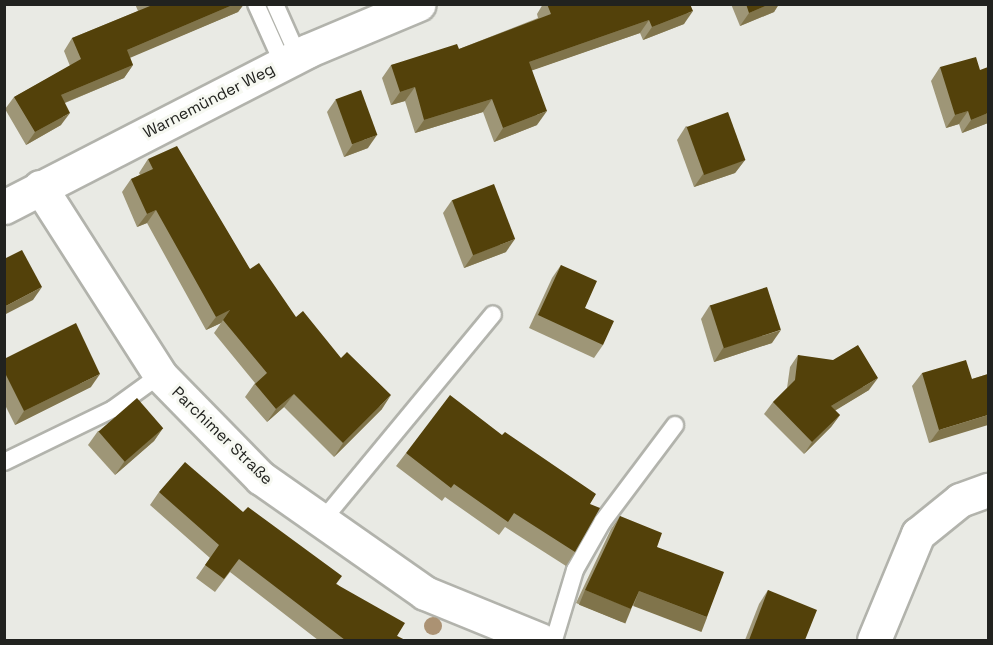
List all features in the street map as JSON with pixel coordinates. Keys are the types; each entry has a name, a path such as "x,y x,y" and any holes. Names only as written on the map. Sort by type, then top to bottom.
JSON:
{"street":[{"name":"Warnemünder Weg","path":"4,207 290,60 419,4"},
{"name":"Parchimer Straße","path":"40,188 160,375 261,478 425,593 540,640"},
{"path":"874,640 918,534 960,500 988,490"}],"lane":[{"path":"256,4 290,60"},
{"path":"275,4 290,60"},
{"path":"322,521 493,314"},
{"path":"4,462 113,409 160,375"},
{"path":"554,640 575,570 603,521 675,425"}],"building":[{"path":"149,4 235,4 127,50 133,65 61,95 70,113 35,132 14,97 81,59 72,38 150,6"},
{"path":"547,4 690,4 693,11 652,27 649,20 529,62 547,111 503,128 492,99 424,120 415,87 400,92 391,65 457,44 459,49 551,14"},
{"path":"746,4 770,4 749,13"},
{"path":"976,57 980,70 988,67 988,113 971,120 968,111 955,115 940,67"},
{"path":"361,90 377,135 352,144 336,99"},
{"path":"728,112 745,160 704,175 687,127"},
{"path":"177,146 250,269 259,263 296,317 303,311 341,358 347,352 391,395 343,443 294,394 276,409 255,384 267,373 223,320 230,310 216,317 156,210 147,214 131,179 153,169 148,159"},
{"path":"494,184 515,239 473,255 452,200"},
{"path":"22,250 42,287 4,307 4,259"},
{"path":"561,265 597,281 585,308 614,321 603,345 538,315"},
{"path":"767,287 781,330 724,348 710,306"},
{"path":"76,323 100,374 24,411 4,371 4,359"},
{"path":"858,345 878,378 831,406 840,415 812,442 773,402 795,380 798,355 833,360"},
{"path":"966,360 972,379 988,374 988,415 939,430 922,373"},
{"path":"450,395 502,435 505,432 596,494 590,504 600,508 575,552 514,513 508,522 454,484 451,488 406,453"},
{"path":"137,398 163,428 125,462 99,431"},
{"path":"185,462 243,512 248,507 342,576 336,584 405,623 397,636 405,640 345,640 239,559 224,579 205,565 219,545 159,492"},
{"path":"620,516 662,533 657,547 724,572 707,617 639,591 631,609 585,590"},
{"path":"768,590 817,610 805,640 749,640"}]}
